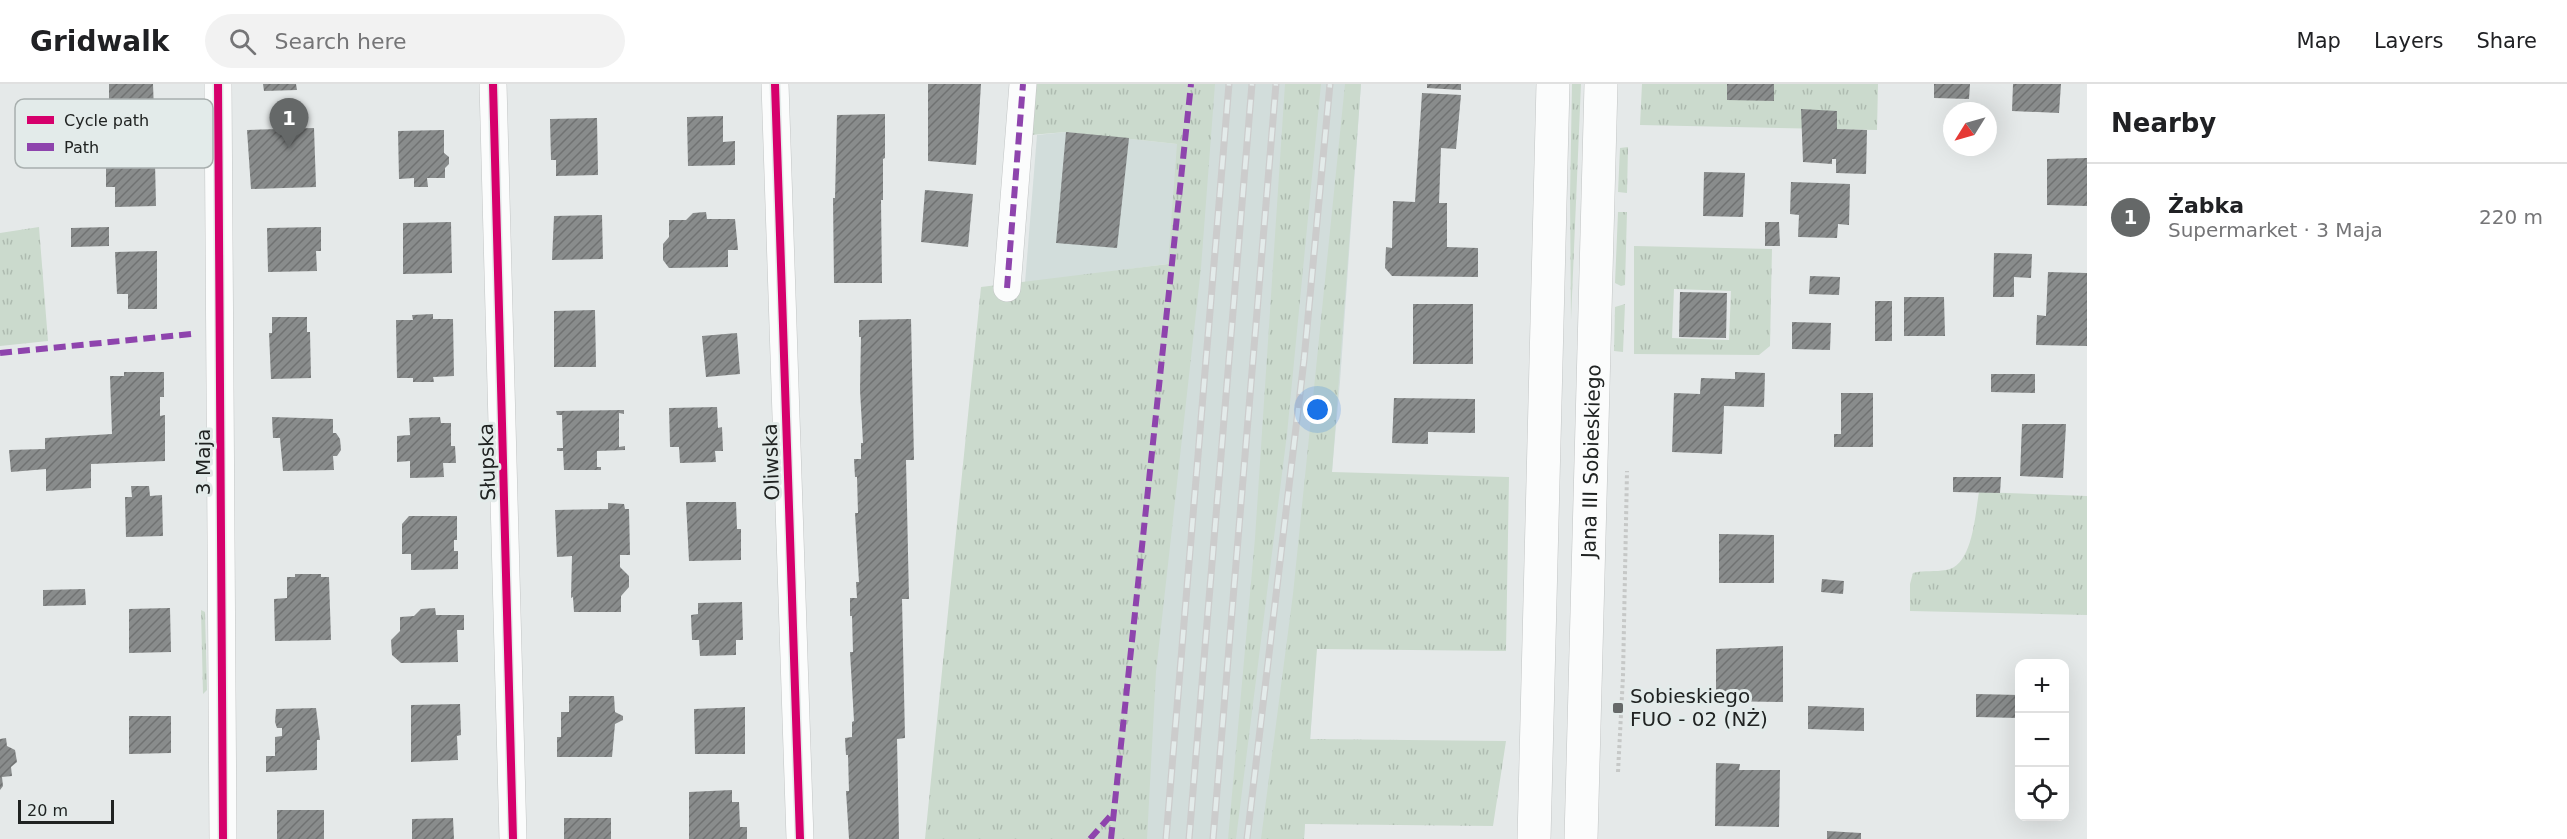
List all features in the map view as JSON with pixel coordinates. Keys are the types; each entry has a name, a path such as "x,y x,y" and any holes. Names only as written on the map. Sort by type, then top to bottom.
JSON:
{"main road":[{"path":"1534,839 1553,84"},
{"name":"Jana III Sobieskiego","path":"1581,839 1601,84"}],"street":[{"name":"3 Maja","path":"218,84 222,839"},
{"name":"Słupska","path":"493,84 513,839"},
{"name":"Oliwska","path":"775,84 800,839"},
{"path":"1007,288 1023,84"}],"shaded area":[{"path":"1182,84 1361,84 1340,382 1316,649 1304,839 1119,839 1167,264 1025,283 1037,135 1066,132 1177,144"}],"green space":[{"path":"1035,84 1215,84 1201,268 1156,672 1147,839 925,839 981,287 1168,264 1177,144 1066,132 1030,135"},
{"path":"1285,84 1321,84 1287,434 1236,839 1228,839 1255,538"},
{"path":"1345,84 1361,84 1332,472 1509,477 1506,651 1317,649 1310,739 1506,741 1493,826 1305,824 1304,839 1261,839 1293,594"},
{"path":"1572,84 1581,84 1571,320 1570,197"},
{"path":"1642,84 1878,84 1877,130 1640,125"},
{"path":"1628,147 1627,193 1618,192 1620,148"},
{"path":"1618,212 1627,212 1625,285 1621,286 1615,283"},
{"path":"39,227 48,341 0,346 0,233"},
{"path":"1634,246 1772,249 1770,346 1759,355 1634,354","holes":["1674,289 1731,291 1729,340 1672,338"]},
{"path":"1625,304 1623,352 1614,351 1615,307"},
{"path":"1979,492 2087,496 2087,615 1910,611 1910,584 1913,573 1946,570 1955,566 1962,559 1971,538"},
{"path":"201,610 205,612 207,690 203,694"}],"building":[{"path":"109,84 153,84 154,99 109,99"},
{"path":"263,84 296,84 297,90 264,91"},
{"path":"928,84 981,84 976,165 928,161"},
{"path":"1427,84 1461,84 1461,90 1427,88"},
{"path":"1727,84 1774,84 1774,101 1727,100"},
{"path":"1934,84 1970,84 1969,99 1934,98"},
{"path":"2013,84 2061,84 2059,113 2012,111"},
{"path":"1422,93 1461,95 1456,149 1441,148 1439,203 1447,203 1447,247 1478,248 1478,277 1392,276 1385,268 1386,247 1392,248 1393,201 1415,202"},
{"path":"1801,109 1837,111 1837,129 1867,130 1866,174 1836,173 1836,159 1832,159 1832,164 1803,162"},
{"path":"885,114 885,158 883,159 883,200 881,200 882,283 834,283 833,198 835,198 837,115"},
{"path":"723,116 723,142 735,141 735,165 688,166 687,117"},
{"path":"597,118 598,175 556,176 556,160 551,160 550,119"},
{"path":"314,128 316,187 251,189 247,130"},
{"path":"444,130 444,153 449,157 449,164 445,168 445,178 427,178 428,187 414,187 414,178 399,179 398,131"},
{"path":"1066,132 1129,138 1117,248 1056,243"},
{"path":"2087,158 2087,206 2047,205 2047,159"},
{"path":"106,168 155,168 156,206 115,207 115,187 106,187"},
{"path":"1704,172 1745,173 1743,217 1703,216"},
{"path":"1791,182 1850,184 1849,225 1838,224 1837,238 1798,237 1799,215 1790,214"},
{"path":"925,190 973,194 968,247 921,242"},
{"path":"706,212 707,219 735,219 738,250 728,250 728,267 669,268 663,260 663,244 669,237 669,220 686,220 693,213"},
{"path":"602,215 603,259 552,260 554,216"},
{"path":"451,222 452,273 403,274 403,223"},
{"path":"1765,222 1779,222 1780,246 1765,246"},
{"path":"109,227 109,246 71,247 71,228"},
{"path":"321,227 321,251 316,251 317,271 268,272 267,228"},
{"path":"157,251 157,309 128,309 128,294 117,294 115,252"},
{"path":"1994,253 2032,254 2031,278 2014,277 2014,297 1993,297"},
{"path":"2048,272 2087,273 2087,346 2036,345 2037,315 2046,316"},
{"path":"1810,276 1840,277 1839,295 1809,294"},
{"path":"1680,292 1727,293 1726,338 1679,337"},
{"path":"1904,297 1944,297 1945,336 1904,336"},
{"path":"1875,301 1892,301 1892,341 1875,341"},
{"path":"1413,304 1473,304 1473,364 1413,364"},
{"path":"595,310 596,367 554,367 554,311"},
{"path":"433,314 433,319 453,319 454,376 433,377 434,382 413,382 413,378 397,378 396,320 413,320 412,315"},
{"path":"272,317 307,317 307,332 310,332 311,378 271,379 269,333 272,333"},
{"path":"911,319 914,460 906,460 909,599 902,599 905,738 897,739 899,839 849,839 846,791 849,791 848,755 846,755 845,738 852,737 852,722 854,721 850,598 857,598 856,582 859,582 855,513 858,513 857,477 855,477 854,459 861,459 861,443 863,443 859,320"},
{"path":"1792,322 1831,323 1830,350 1792,349"},
{"path":"737,333 740,374 706,377 702,336"},
{"path":"124,372 164,372 164,397 160,397 160,416 165,415 165,461 91,464 91,488 46,491 46,469 11,472 9,450 45,449 45,438 112,434 110,376 124,376"},
{"path":"1735,372 1765,373 1764,407 1724,406 1722,454 1672,452 1674,393 1700,394 1701,378 1735,379"},
{"path":"1991,374 2035,374 2035,393 1991,392"},
{"path":"1841,393 1873,393 1873,447 1834,447 1834,434 1841,434"},
{"path":"1394,398 1475,399 1475,433 1428,432 1428,444 1392,443"},
{"path":"717,407 718,428 722,427 723,451 715,451 716,462 680,463 679,447 670,447 669,408"},
{"path":"624,410 624,414 619,413 619,447 625,446 625,450 597,451 597,467 601,467 601,470 564,470 563,451 557,451 557,448 563,448 562,415 557,415 556,411"},
{"path":"272,417 333,419 333,433 336,433 340,439 341,450 337,456 333,456 334,470 283,471 280,438 273,438"},
{"path":"440,417 441,423 451,423 451,446 455,446 456,463 443,463 444,477 410,478 410,461 397,462 397,436 410,435 409,418"},
{"path":"2022,424 2066,424 2063,478 2020,476"},
{"path":"1953,477 2001,477 2000,493 1953,492"},
{"path":"131,486 149,486 150,496 162,495 163,536 126,537 125,497 132,497"},
{"path":"686,502 736,502 737,529 741,529 741,560 689,561"},
{"path":"608,503 624,504 625,509 629,509 630,555 620,555 620,567 629,576 629,587 621,596 621,612 574,612 573,597 571,598 572,556 557,557 555,510 608,509"},
{"path":"409,516 457,516 457,540 454,540 454,551 458,551 458,569 411,570 411,554 402,554 402,524"},
{"path":"1719,534 1774,535 1774,583 1719,583"},
{"path":"295,574 321,574 321,577 329,577 331,640 275,641 274,599 287,598 287,577 295,577"},
{"path":"1822,579 1844,581 1843,594 1821,592"},
{"path":"85,589 86,605 43,606 43,590"},
{"path":"742,602 743,640 736,640 736,655 700,656 699,640 692,640 691,615 698,614 698,603"},
{"path":"170,608 171,652 129,653 129,609"},
{"path":"435,608 436,615 464,615 464,630 457,630 458,662 401,663 392,655 391,640 400,631 400,617 414,616 421,609"},
{"path":"1783,646 1783,702 1716,701 1716,649"},
{"path":"1976,694 2015,695 2015,718 1976,717"},
{"path":"569,696 614,696 615,712 623,716 623,720 615,724 612,757 557,757 557,737 561,737 561,712 569,712"},
{"path":"460,704 461,735 457,736 458,760 411,762 411,705"},
{"path":"1808,706 1864,708 1864,731 1808,729"},
{"path":"745,707 745,754 695,754 694,709"},
{"path":"316,708 320,740 317,740 317,770 266,772 266,756 275,756 275,737 282,736 282,728 277,728 275,722 276,709"},
{"path":"129,716 171,716 171,753 129,754"},
{"path":"6,738 7,746 15,750 17,762 11,767 12,776 2,777 3,786 0,790 0,739"},
{"path":"1716,763 1740,764 1739,770 1780,770 1779,827 1715,826"},
{"path":"732,790 732,802 739,802 740,827 747,827 747,839 689,839 689,792"},
{"path":"277,810 324,810 324,839 277,839"},
{"path":"453,818 454,839 412,839 412,819"},
{"path":"564,818 611,818 611,839 564,839"},
{"path":"1827,831 1861,833 1861,839 1827,839"}],"railway":[{"path":"1166,839 1229,84"},
{"path":"1189,839 1252,84"},
{"path":"1213,839 1276,84"},
{"path":"1247,839 1304,360 1330,84"}],"marked path":[{"path":"1007,288 1023,84"},
{"path":"1111,839 1191,84"},
{"path":"0,353 191,334"},
{"path":"1090,839 1113,813"}],"cycle path":[{"path":"218,84 223,839"},
{"path":"493,84 513,839"},
{"path":"775,84 800,839"}],"place":[{"name":"Żabka","path":"289,148"},
{"name":"Sobieskiego FUO - 02 (NŻ)","path":"1618,708"}]}
